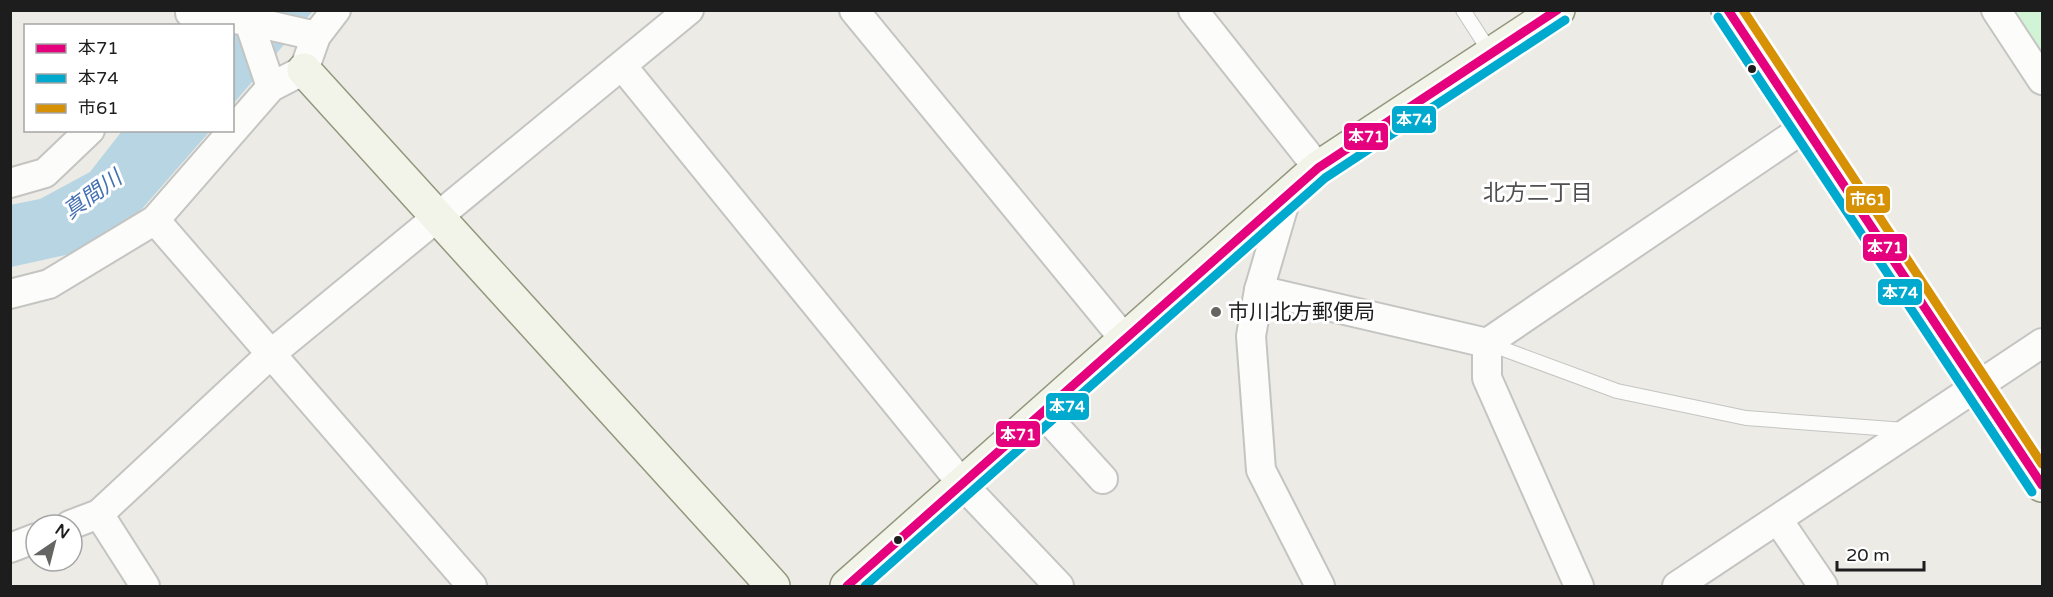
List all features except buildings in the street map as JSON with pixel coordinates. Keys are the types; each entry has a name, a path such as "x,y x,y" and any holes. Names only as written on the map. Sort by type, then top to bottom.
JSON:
{"street":[{"path":"234,129 271,87 304,70 316,36 336,10"},
{"path":"84,519 99,513 272,353 436,217 623,67 689,10"},
{"path":"854,10 1126,341"},
{"path":"1193,10 1318,168"},
{"path":"847,586 1044,414 1318,168 1558,10"},
{"path":"1728,10 1804,128 2043,485"},
{"path":"1996,10 2043,80"},
{"path":"187,16 248,16 316,36"},
{"path":"248,16 271,87"},
{"path":"623,67 963,485 1059,586"},
{"path":"304,70 773,586"},
{"path":"1259,290 1487,343 1804,128"},
{"path":"10,183 45,173 88,132"},
{"path":"10,294 49,284 154,220 231,132"},
{"path":"1286,198 1259,290 1251,336 1261,470 1320,586"},
{"path":"154,220 272,353 472,586"},
{"path":"1487,343 1487,378 1579,586"},
{"path":"1677,586 2043,343"},
{"path":"1044,414 1103,479"},
{"path":"99,513 144,586"},
{"path":"1779,520 1823,586"}],"lane":[{"path":"1463,10 1492,55"},
{"path":"1487,343 1617,391 1735,416 1914,430"}],"green space":[{"path":"2005,11 2042,11 2042,68"}],"water":[{"path":"220,11 313,11 234,103 234,24 230,24"},
{"name":"真間川","path":"121,132 209,132 141,210 112,230 70,254 11,267 10,205 40,199 90,172"}],"transit line":[{"name":"本71","path":"847,586 1318,168 1557,10"},
{"name":"本71","path":"1728,10 2042,485"},
{"name":"市61","path":"1743,10 2042,464"},
{"name":"本74","path":"1718,17 2032,492"},
{"name":"本74","path":"865,586 1325,178 1565,20"}],"place":[{"name":"市川北方郵便局","path":"1216,312"}],"district":[{"name":"北方二丁目","path":"1538,192"}]}
